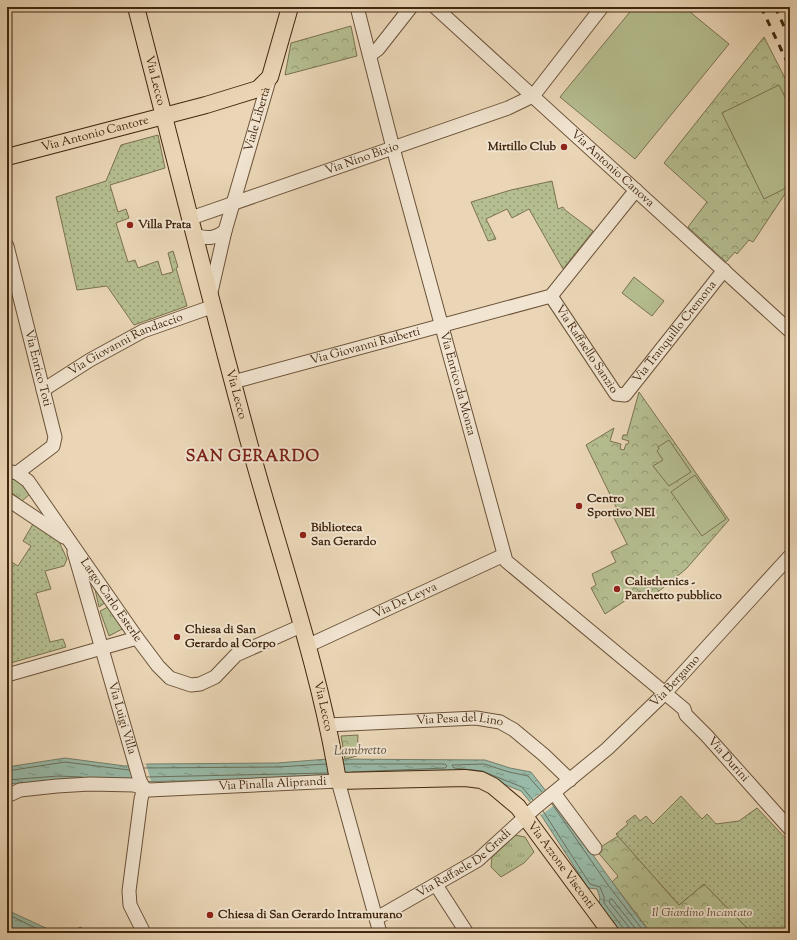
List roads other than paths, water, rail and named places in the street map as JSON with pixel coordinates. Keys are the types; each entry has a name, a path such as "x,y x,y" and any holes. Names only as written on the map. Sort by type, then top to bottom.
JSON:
{"main road":[{"name":"Via Lecco","path":"136,7 212,300 328,725 338,779"},
{"name":"Viale Libertà","path":"270,77 290,7"},
{"name":"Via Antonio Cantore","path":"7,157 254,91 261,87 270,77"},
{"name":"Via Pinalla Aliprandi","path":"338,779 474,779 488,783 531,813"},
{"name":"Via Azzone Visconti","path":"531,813 611,933"}],"street":[{"name":"Via Enrico da Monza","path":"357,7 393,148 506,561 659,690 665,693"},
{"path":"370,55 378,49 411,7"},
{"name":"Via Antonio Canova","path":"435,7 790,331"},
{"path":"533,96 602,7"},
{"name":"Viale Libertà","path":"212,300 225,231 270,77"},
{"name":"Via Nino Bixio","path":"191,218 508,108 533,96"},
{"path":"551,296 636,190"},
{"path":"195,235 207,239 214,238 225,231"},
{"name":"Via Enrico Toti","path":"7,246 56,437 53,446 12,472"},
{"name":"Via Tranquillo Cremona","path":"625,395 724,270"},
{"name":"Via Giovanni Raiberti","path":"234,382 443,327 551,296"},
{"name":"Via Raffaello Sanzio","path":"551,296 616,394 625,395"},
{"name":"Via Giovanni Randaccio","path":"43,390 90,360 143,331 212,300"},
{"name":"Largo Carlo Esterle","path":"7,499 71,541 102,648 137,638 71,541 28,481 12,472"},
{"path":"19,507 25,505 36,492"},
{"name":"Via De Leyva","path":"307,646 504,555"},
{"name":"Via Bergamo","path":"552,794 608,749 665,693 790,556"},
{"path":"137,638 158,666 170,678 191,685 200,684 215,677 236,655 301,626"},
{"path":"7,675 102,648"},
{"name":"Via Luigi Villa","path":"102,648 142,785"},
{"name":"Via Durini","path":"665,693 684,709 686,715 788,823"},
{"name":"Via Pesa del Lino","path":"328,725 476,718 500,722 514,730 570,780"},
{"path":"338,779 380,933"},
{"name":"Via Pinalla Aliprandi","path":"7,796 20,790 57,786 142,785 149,790 338,779"},
{"path":"142,785 129,891 130,905 144,933"},
{"path":"552,794 595,848"},
{"name":"Via Raffaele De Gradi","path":"377,918 478,860 552,794"},
{"path":"436,885 467,933"}],"water":[{"path":"65,758 125,766 149,764 277,763 328,759 485,760 510,768 531,772 650,933 622,933 599,904 600,898 597,889 588,888 541,815 521,791 481,775 130,782 58,780 7,784 7,767"},
{"path":"7,910 50,930 61,933 24,933 7,927"},
{"path":"80,927 91,933 71,933"}],"railway":[{"path":"761,7 790,68"},
{"path":"775,7 790,39"}],"place":[{"name":"Mirtillo Club","path":"564,147"},
{"name":"Villa Prata","path":"130,225"},
{"name":"Centro Sportivo NEI","path":"579,506"},
{"name":"Biblioteca San Gerardo","path":"303,535"},
{"name":"Calisthenics - Parchetto pubblico","path":"617,589"},
{"name":"Chiesa di San Gerardo al Corpo","path":"177,637"},
{"name":"Chiesa di San Gerardo Intramurano","path":"210,915"}],"district":[{"name":"SAN GERARDO","path":"253,457"}],"water label":[{"name":"Lambretto","path":"360,751"}],"park label":[{"name":"Il Giardino Incantato","path":"702,913"}]}
